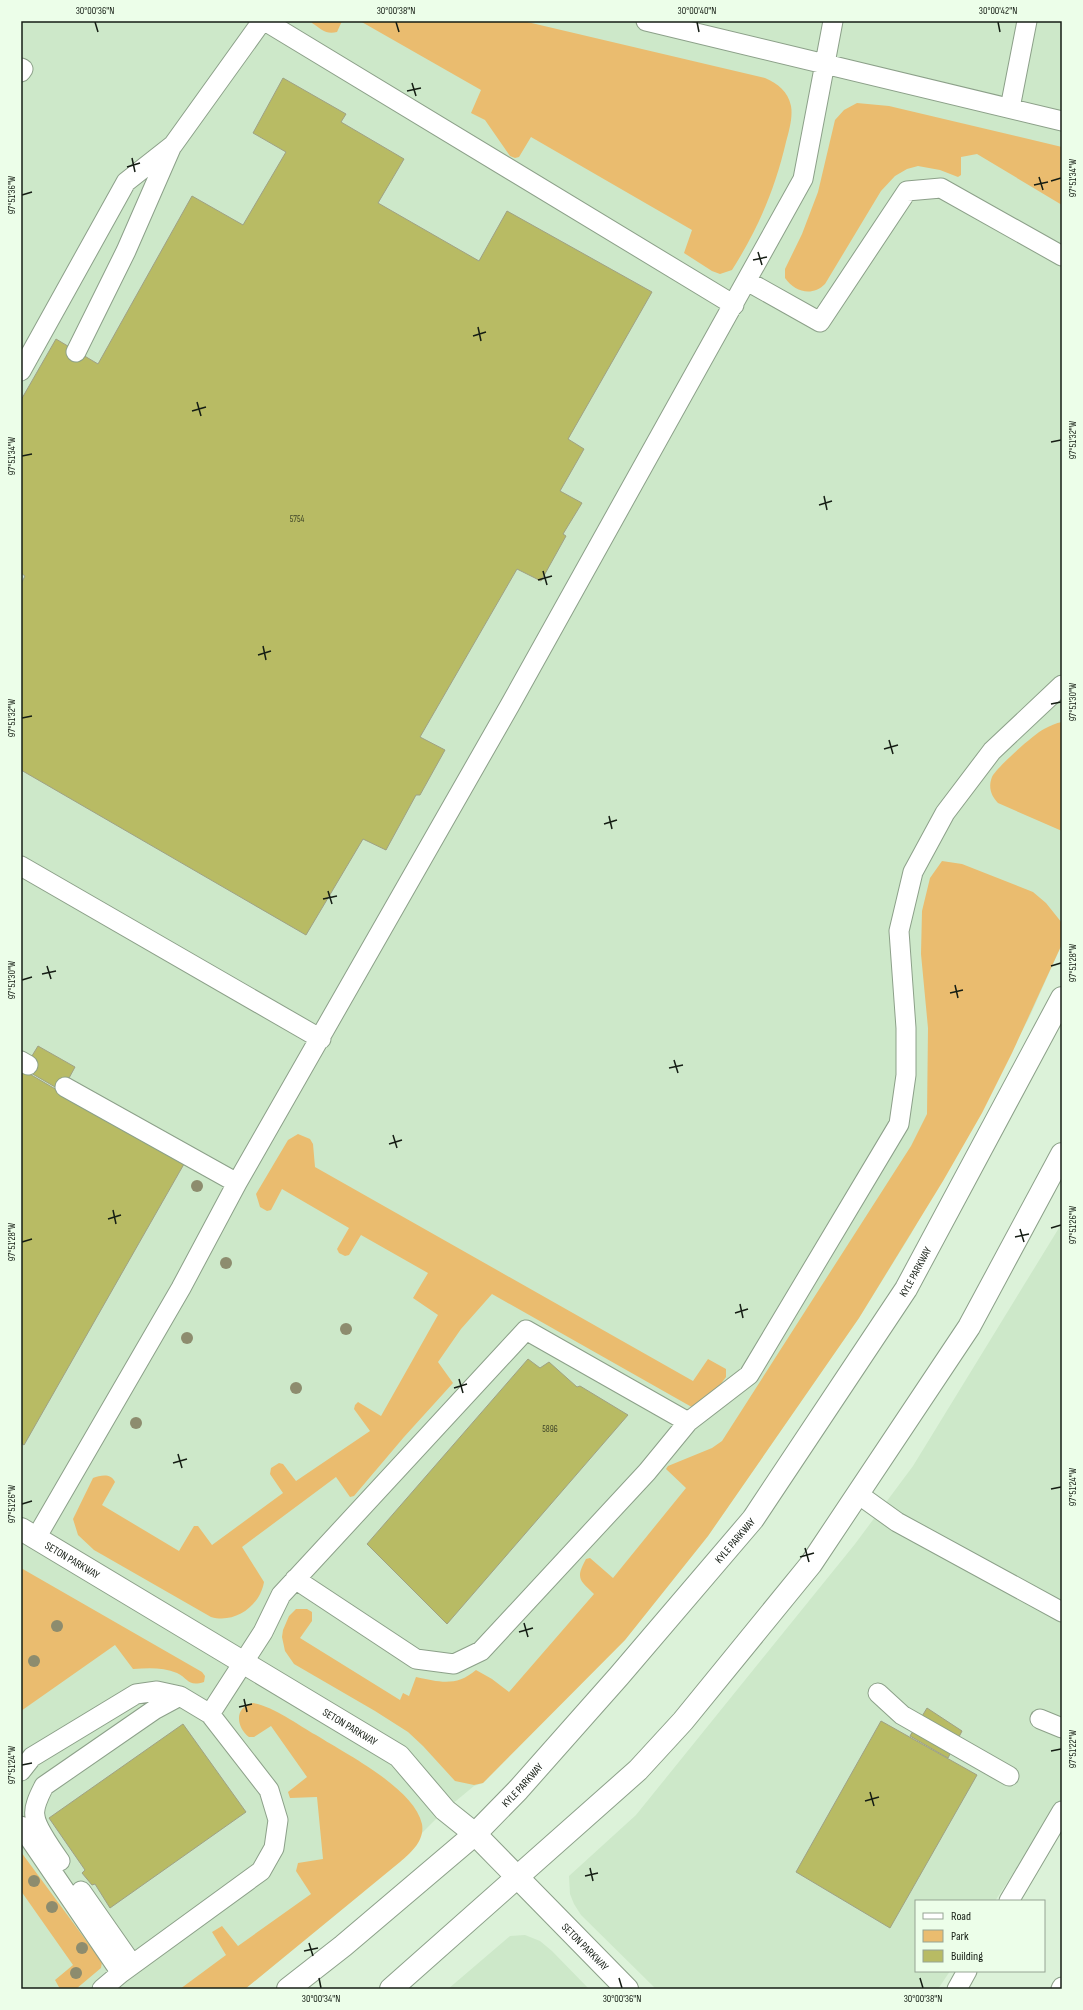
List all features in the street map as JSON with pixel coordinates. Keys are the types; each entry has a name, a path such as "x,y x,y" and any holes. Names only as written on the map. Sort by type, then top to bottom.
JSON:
{"street":[{"name":"KYLE PARKWAY","path":"288,1989 343,1946 475,1834 518,1790 619,1676 754,1519 906,1289 1062,998"},
{"path":"391,1989 638,1770 683,1721 811,1564 968,1327 1062,1154"},
{"name":"SETON PARKWAY","path":"29,1534 243,1664 399,1756 445,1810 475,1834 627,1989"}],"lane":[{"path":"76,352 126,251 173,145 264,21 734,305"},
{"path":"29,1534 181,1288 237,1183 321,1039 734,305 803,179 833,21"},
{"path":"1010,108 1027,21"},
{"path":"656,22 1062,121"},
{"path":"21,68 23,69 21,72"},
{"path":"21,371 126,182 173,145"},
{"path":"747,281 820,322 907,191 941,188 1062,256"},
{"path":"295,1579 416,1659 454,1664 481,1651 647,1472 688,1422 748,1375 899,1124 906,1075 906,1028 899,931 913,872 945,814 992,751 1062,685"},
{"path":"21,866 321,1039"},
{"path":"65,1087 237,1183"},
{"path":"210,1714 243,1664 262,1632 281,1595 526,1330 688,1422"},
{"path":"858,1494 897,1522 1062,1612"},
{"path":"21,1771 32,1757 136,1694 157,1691 180,1696 210,1714 269,1790 278,1820 274,1848 261,1871 102,1989"},
{"path":"878,1693 902,1715 1008,1776"},
{"path":"127,1969 50,1846 34,1816 38,1798 44,1786 154,1710 180,1696"},
{"path":"1040,1719 1062,1728"},
{"path":"1010,1900 1062,1811"},
{"path":"21,1826 127,1969"},
{"path":"957,1989 966,1972"}],"shaded area":[{"path":"21,21 1062,21 1062,944 1029,1018 911,1234 859,1318 708,1536 625,1640 483,1783 474,1786 445,1810 361,1894 245,1989 21,1989"},
{"path":"1062,1223 1062,1798 996,1900 915,1900 915,1972 949,1972 938,1989 656,1989 581,1915 570,1894 569,1876 636,1815 855,1544 913,1466"},
{"path":"525,1935 540,1941 552,1951 589,1989 448,1989 510,1936"}],"green space":[{"path":"311,21 342,21 337,32 330,33 324,31"},
{"path":"360,21 523,21 765,78 774,83 785,92 790,101 791,115 789,129 777,176 765,208 758,224 732,270 720,274 712,271 684,253 692,230 531,137 519,157 515,158 510,156 485,120 471,113 481,90"},
{"path":"857,103 889,106 1062,147 1062,205 977,154 961,157 961,175 958,177 940,170 918,166 907,169 895,176 881,191 825,284 815,291 809,292 794,287 785,278 785,269 802,234 818,192 835,120 844,110"},
{"path":"1062,722 1062,831 998,803 992,794 990,784 995,773 1024,744 1044,729"},
{"path":"942,861 962,864 1033,892 1046,903 1062,923 1062,944 1012,1053 982,1113 943,1181 859,1318 708,1536 625,1640 483,1783 474,1785 455,1781 408,1732 294,1664 285,1651 282,1637 283,1630 289,1616 296,1609 307,1609 312,1612 312,1621 300,1638 400,1700 403,1693 409,1696 416,1677 448,1682 462,1679 476,1670 492,1679 509,1692 594,1594 582,1582 580,1575 586,1559 590,1558 613,1578 686,1488 666,1469 668,1466 712,1448 722,1441 911,1146 927,1114 928,1028 921,954 922,911 930,878"},
{"path":"298,1134 310,1139 313,1144 315,1167 693,1381 708,1359 726,1369 726,1377 703,1408 697,1410 492,1294 461,1329 438,1362 453,1383 404,1437 354,1496 350,1497 336,1477 242,1547 264,1582 262,1591 252,1605 245,1611 229,1618 211,1617 94,1550 78,1535 73,1519 93,1478 108,1476 115,1482 102,1505 179,1551 194,1526 198,1526 212,1545 283,1493 270,1474 271,1468 279,1463 283,1464 296,1481 370,1431 354,1409 355,1405 358,1402 381,1416 438,1315 413,1298 428,1273 361,1235 349,1255 345,1256 339,1253 337,1249 349,1228 282,1189 271,1210 267,1211 260,1207 256,1194 288,1140"},
{"path":"21,1568 202,1672 205,1676 204,1682 195,1684 189,1682 177,1673 161,1669 133,1669 115,1645 21,1711"},
{"path":"253,1703 269,1708 285,1716 361,1762 393,1785 416,1811 422,1824 421,1836 416,1846 400,1862 245,1989 180,1989 226,1955 212,1932 222,1926 238,1946 311,1894 296,1871 298,1863 323,1859 317,1797 290,1798 288,1792 307,1777 271,1726 254,1737 249,1737 241,1728 239,1718 240,1713 247,1705"},
{"path":"21,1852 102,1962 101,1968 76,1989 60,1989 55,1980 73,1965 21,1891"}],"building":[{"path":"283,78 346,114 341,122 404,159 378,203 479,261 507,211 652,292 568,439 584,449 560,491 582,503 563,534 566,536 541,581 517,569 420,737 445,750 420,795 416,795 386,850 363,839 306,935 21,770 21,584 25,576 21,573 21,400 56,339 98,364 192,196 243,225 286,152 253,133"},
{"path":"38,1046 75,1067 62,1091 24,1069"},
{"path":"21,1069 184,1164 24,1445 21,1443"},
{"path":"528,1359 540,1368 549,1362 577,1387 580,1386 628,1415 447,1624 367,1544"},
{"path":"927,1708 962,1731 948,1758 910,1736"},
{"path":"881,1721 977,1775 890,1928 796,1872"},
{"path":"183,1724 246,1812 110,1908 95,1884 92,1885 82,1873 85,1870 49,1818"}]}
